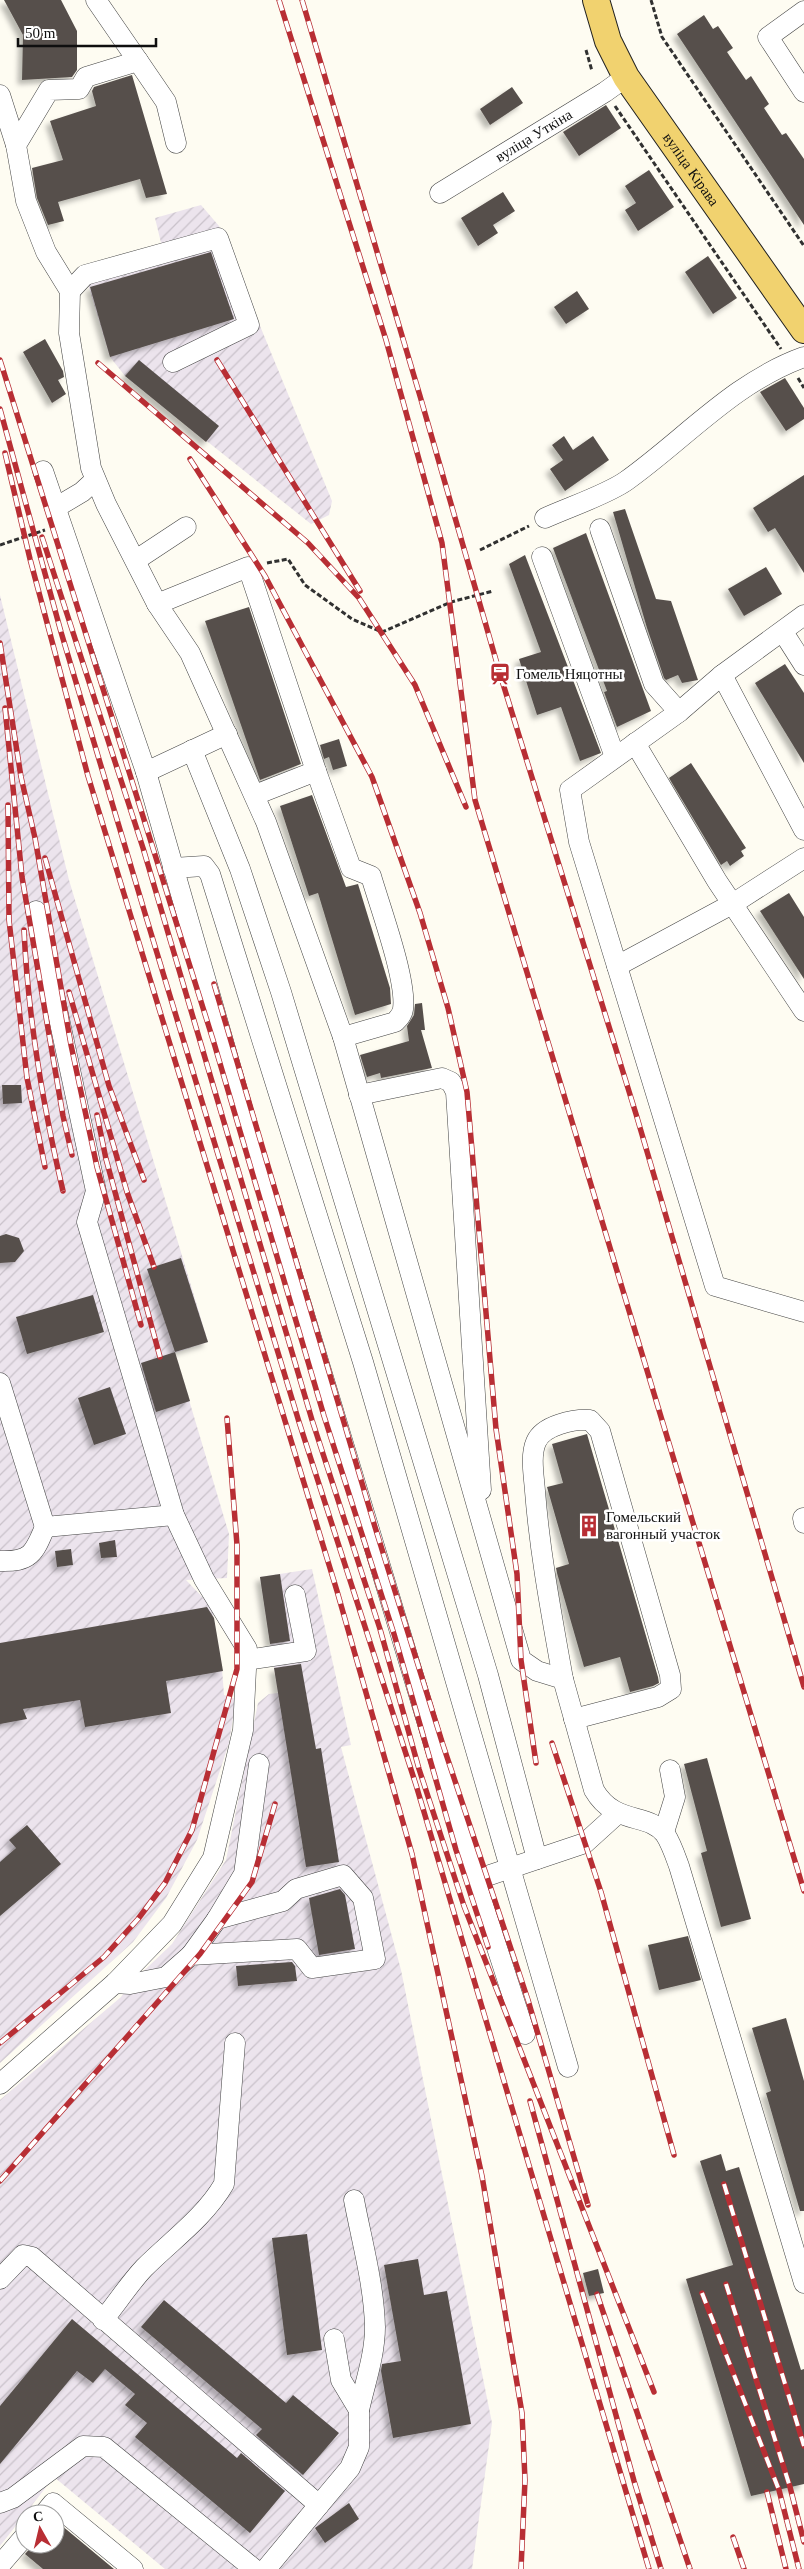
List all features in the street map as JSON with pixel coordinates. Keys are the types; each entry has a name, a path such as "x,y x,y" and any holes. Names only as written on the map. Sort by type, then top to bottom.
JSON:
{"main road":[{"name":"вуліца Кірава","path":"596,0 608,41 626,77 794,334"}],"street":[{"path":"96,0 166,102 176,143"},
{"path":"802,0 804,4"},
{"path":"804,11 768,37 804,92"},
{"path":"16,145 49,90 79,89 86,77 138,61"},
{"name":"вуліца Уткіна","path":"440,193 606,92 626,77"},
{"path":"0,96 16,145 26,201 46,252 70,291 69,333 91,468 95,480 158,604 190,653 255,795 343,1037 521,1660 537,1671 563,1679"},
{"path":"70,291 85,275 218,238 249,325 173,362"},
{"path":"545,518 624,482 729,398 796,359"},
{"path":"43,471 146,772 252,1142 475,1880 524,2034"},
{"path":"55,508 82,492 95,480"},
{"path":"136,560 186,527"},
{"path":"600,529 654,684 679,712"},
{"path":"542,557 615,757"},
{"path":"158,604 248,567 316,771 351,868 371,876 402,983 403,1010 395,1022 343,1037"},
{"path":"804,615 722,675 679,712 570,790 579,842 715,1286 804,1312"},
{"path":"782,632 804,665"},
{"path":"722,675 804,830"},
{"path":"146,772 227,734"},
{"path":"635,743 717,881 734,903 804,1011"},
{"path":"192,750 240,869 284,1001 488,1676 537,1859"},
{"path":"255,795 316,771"},
{"path":"617,966 734,903 804,858"},
{"path":"174,868 204,866 210,874 363,1362 568,2067"},
{"path":"0,2084 115,1983 172,1924 213,1858 243,1730 247,1649 224,1606 204,1579 174,1515 87,1222 96,1191 36,911"},
{"path":"359,1094 442,1078 451,1082 456,1092 484,1530"},
{"path":"0,1383 45,1527 32,1554 17,1562 0,1561"},
{"path":"574,1719 658,1697 671,1689 670,1675 600,1431 590,1420 560,1425 544,1432 536,1441 533,1454 538,1532 563,1679 574,1719 594,1790 602,1803 617,1814 653,1824 664,1832 679,1866 804,2283"},
{"path":"45,1527 174,1515"},
{"path":"246,1660 306,1650 295,1595"},
{"path":"115,1983 130,1984 166,1977 191,1955 217,1918 244,1874 259,1764"},
{"path":"664,1832 674,1796 670,1770"},
{"path":"475,1880 585,1843 617,1814"},
{"path":"191,1955 297,1949 312,1968 374,1959 363,1898 343,1875 296,1889 282,1901 217,1918"},
{"path":"103,2320 143,2269 206,2211 224,2184 235,2044"},
{"path":"266,2569 350,2468 359,2447 359,2410 374,2347 375,2327 354,2200"},
{"path":"0,2279 23,2255 32,2257 319,2506"},
{"path":"334,2339 341,2380 359,2410"},
{"path":"0,2503 13,2498 83,2446 104,2447 254,2569"},
{"path":"65,2513 133,2569"},
{"path":"0,2565 15,2548"}],"path":[{"path":"651,0 662,37 804,246"},
{"path":"612,102 777,342 796,359 804,388"},
{"path":"777,342 794,334"},
{"path":"480,550 545,518"},
{"path":"248,567 288,559 305,585 352,619 382,632 451,602 493,591"}],"shaded area":[{"path":"201,205 219,226 332,501 329,515 311,524 125,376 110,357 83,268 162,247 155,218"},
{"path":"0,595 69,880 208,1342 175,1353 229,1534 227,1578 186,1580 212,1607 222,1669 224,1695 236,1699 229,1743 197,1840 166,1898 133,1942 0,2063"},
{"path":"312,1569 351,1745 341,1747 401,1970 492,2423 472,2569 165,2569 54,2477 33,2504 15,2504 15,2527 0,2546 0,2100 121,1997 130,1984 172,1944 226,1860 258,1703 269,1694 278,1693 260,1577"}],"building":[{"path":"4,0 61,0 77,31 77,70 72,77 22,80 23,35"},
{"path":"704,15 713,29 718,26 733,48 727,52 746,80 751,76 769,104 764,108 782,135 786,133 804,159 804,225 677,34"},
{"path":"132,75 167,194 146,198 140,179 58,202 64,221 48,225 37,198 32,168 63,160 50,121 96,106 92,91 94,87"},
{"path":"512,87 523,103 490,125 480,109"},
{"path":"606,105 621,128 579,156 563,132"},
{"path":"649,170 674,207 638,231 625,210 636,203 625,186"},
{"path":"503,192 515,211 493,225 498,233 478,246 461,218"},
{"path":"211,252 234,319 110,357 90,287"},
{"path":"708,256 737,298 713,314 685,272"},
{"path":"577,291 589,309 566,324 554,307"},
{"path":"45,339 63,371 64,377 58,380 66,394 52,403 23,352"},
{"path":"139,360 219,426 206,442 125,376"},
{"path":"785,378 804,408 804,419 786,431 760,392"},
{"path":"564,436 573,450 593,436 609,460 565,491 550,469 563,460 552,445"},
{"path":"804,475 804,573 775,528 768,532 753,508"},
{"path":"625,509 656,599 671,601 698,680 682,683 678,675 666,680 664,678 647,628 613,512"},
{"path":"586,533 651,711 617,727 604,692 607,691 553,548"},
{"path":"525,555 601,753 580,761 561,707 537,715 519,659 541,652 509,564"},
{"path":"766,567 782,594 744,616 728,589"},
{"path":"249,607 301,764 260,780 205,621"},
{"path":"785,664 804,693 804,763 755,683"},
{"path":"339,739 347,766 333,770 329,757 324,759 320,745"},
{"path":"691,763 746,848 741,851 744,856 730,866 727,861 721,865 669,778"},
{"path":"312,795 346,887 358,884 390,988 391,1004 355,1015 318,893 309,896 280,806"},
{"path":"789,893 804,917 804,979 760,911"},
{"path":"422,1003 425,1030 421,1030 432,1068 381,1078 380,1073 367,1077 360,1055 409,1041 407,1026 414,1015 415,1004"},
{"path":"2,1085 21,1085 22,1103 3,1104"},
{"path":"6,1234 19,1238 24,1251 15,1262 0,1263 0,1236"},
{"path":"181,1258 208,1342 175,1352 147,1269"},
{"path":"93,1295 104,1332 27,1354 16,1317"},
{"path":"175,1352 190,1401 156,1412 141,1363"},
{"path":"110,1387 126,1434 94,1445 78,1398"},
{"name":"Гомельский вагонный участок","path":"587,1434 659,1683 630,1692 620,1657 584,1667 556,1568 569,1564 547,1487 563,1483 552,1444"},
{"path":"115,1540 117,1557 101,1558 99,1543"},
{"path":"71,1549 73,1565 57,1567 55,1551"},
{"path":"280,1574 290,1641 270,1644 260,1577"},
{"path":"207,1607 214,1618 223,1671 166,1681 171,1713 85,1727 80,1700 23,1709 27,1719 0,1724 0,1643"},
{"path":"301,1664 316,1749 321,1748 339,1862 306,1867 274,1668"},
{"path":"707,1758 751,1919 721,1927 701,1853 707,1851 684,1764"},
{"path":"27,1825 61,1864 0,1916 0,1862 16,1848 9,1840"},
{"path":"340,1889 345,1895 355,1949 319,1955 309,1898"},
{"path":"688,1936 701,1980 659,1990 648,1945"},
{"path":"292,1962 295,1966 297,1981 238,1986 236,1966"},
{"path":"786,2018 804,2081 804,2211 800,2211 766,2093 771,2091 752,2028"},
{"path":"721,2154 726,2171 739,2167 801,2370 804,2369 804,2484 751,2496 686,2279 733,2265 700,2161"},
{"path":"307,2234 322,2350 287,2355 272,2238"},
{"path":"418,2259 424,2295 447,2291 471,2424 393,2438 381,2371 382,2364 401,2361 384,2265"},
{"path":"598,2269 604,2293 589,2296 583,2273"},
{"path":"164,2300 286,2403 293,2395 339,2433 303,2475 256,2435 262,2429 141,2327"},
{"path":"72,2319 237,2458 241,2453 285,2491 250,2533 135,2437 147,2423 125,2405 135,2394 105,2369 93,2383 77,2371 0,2464 0,2406"},
{"path":"349,2503 359,2519 325,2543 315,2528"},
{"path":"65,2528 114,2569 43,2569 25,2554 65,2554"}],"railway":[{"path":"279,0 386,340 442,543 475,800 804,1891"},
{"path":"302,0 420,396 500,674 636,1114 804,1687"},
{"path":"0,360 214,1043 324,1416 394,1634 456,1850 488,1947"},
{"path":"217,360 360,591"},
{"path":"98,363 308,543 359,598 415,685 466,807"},
{"path":"0,409 61,632 147,920 299,1422 416,1785 649,2569"},
{"path":"5,453 30,559 88,776 337,1591 412,1854 482,2176 522,2413 525,2480 521,2569"},
{"path":"190,459 265,576 372,777 420,913 448,1008 467,1092 496,1429 517,1574 521,1660 536,1763"},
{"path":"42,537 143,848 312,1420 380,1629 419,1769 464,1906 654,2392"},
{"path":"0,643 21,777 35,838 71,1045 97,1167 141,1325"},
{"path":"5,708 22,877 63,1116 72,1155"},
{"path":"8,805 9,920 27,1078 45,1167"},
{"path":"45,858 109,1086 144,1180"},
{"path":"24,930 29,996 37,1061 63,1191"},
{"path":"214,984 375,1527 443,1745 528,2000 588,2205"},
{"path":"69,992 127,1192 154,1267"},
{"path":"97,1115 106,1159 160,1357"},
{"path":"0,2043 104,1957 138,1919 165,1883 192,1830 237,1669 237,1545 227,1418"},
{"path":"552,1743 601,1892 674,2155"},
{"path":"0,2181 200,1954 252,1882 275,1804"},
{"path":"530,2101 634,2481 661,2569"},
{"path":"724,2184 804,2446"},
{"path":"726,2284 790,2487 804,2542"},
{"path":"702,2293 779,2490 799,2569"},
{"path":"597,2294 690,2569"},
{"path":"767,2492 786,2569"},
{"path":"733,2537 744,2569"}],"place":[{"name":"Гомель Няцотны","path":"500,674"},
{"name":"Гомельский вагонный участок","path":"589,1526"}]}
